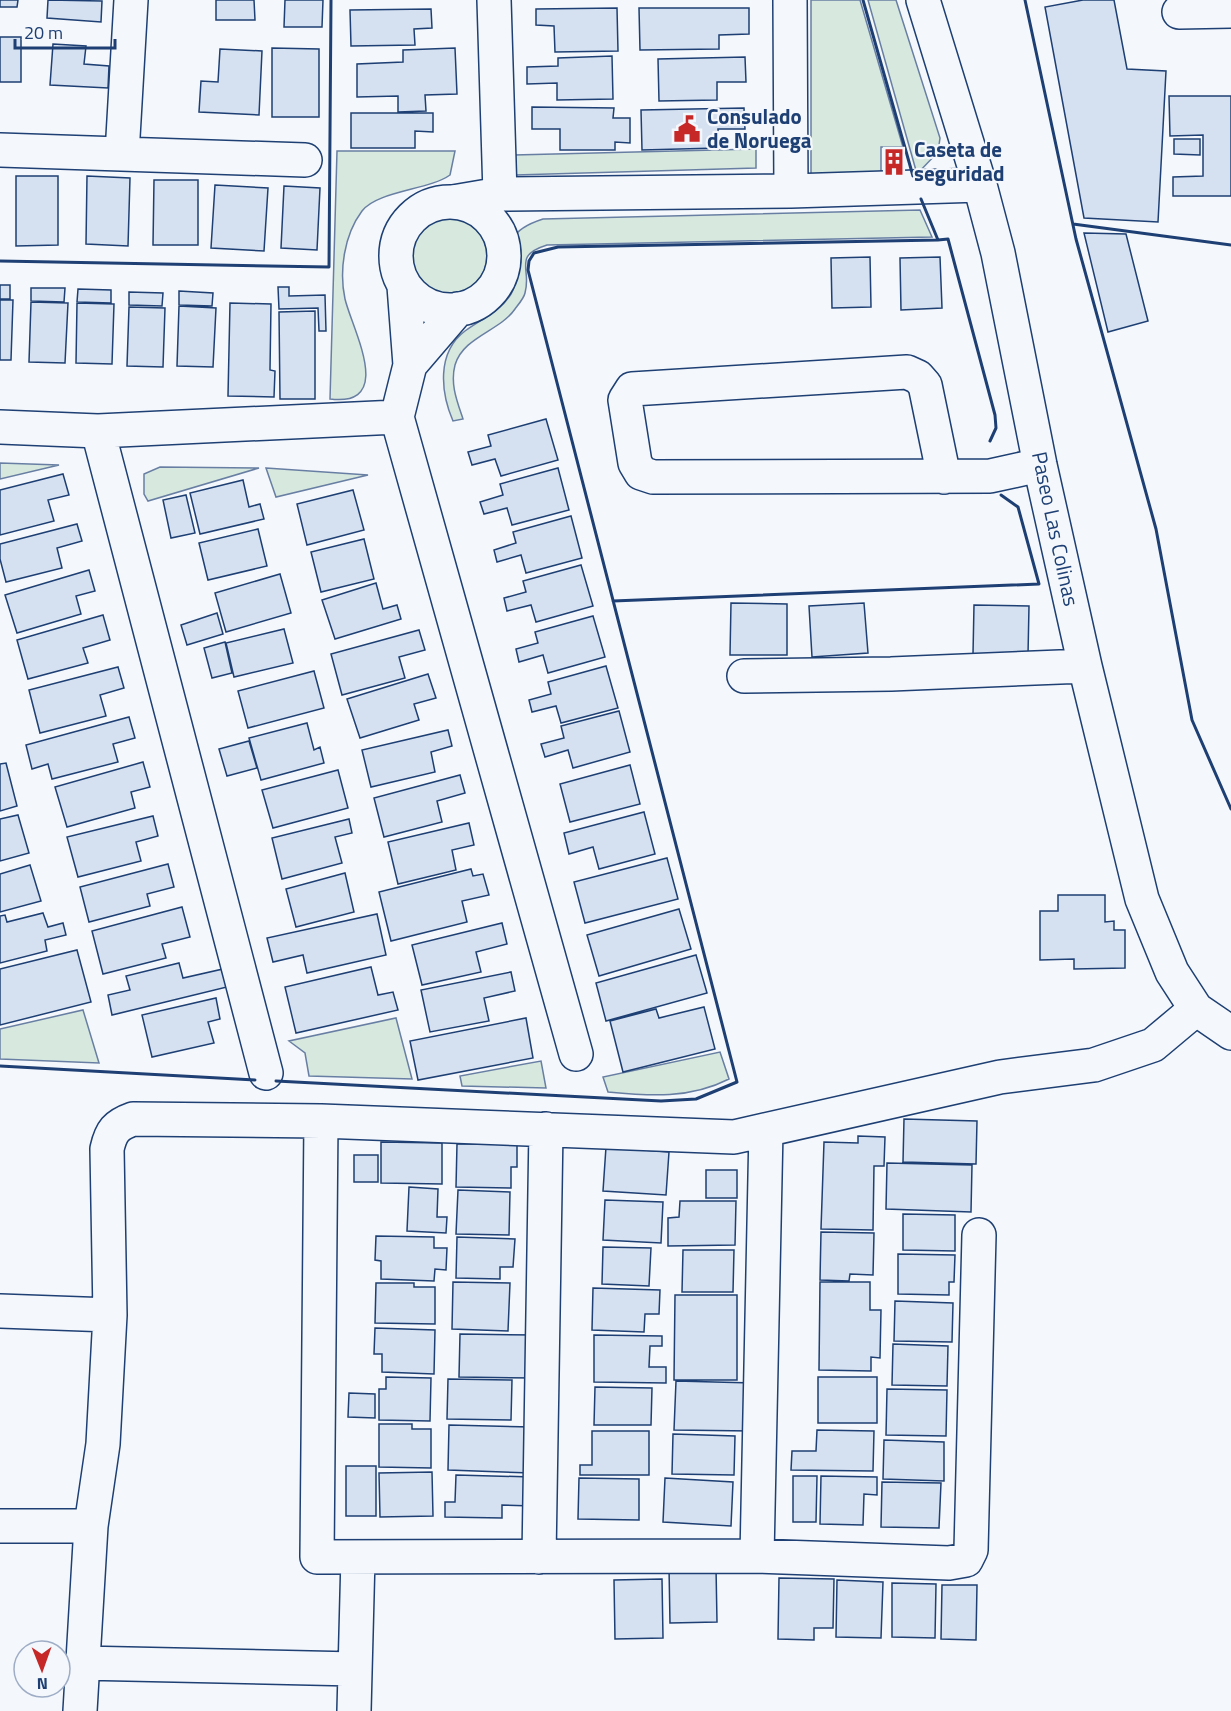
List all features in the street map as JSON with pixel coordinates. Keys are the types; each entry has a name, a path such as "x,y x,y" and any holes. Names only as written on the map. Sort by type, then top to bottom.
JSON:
{"street":[{"path":"122,154 131,0"},
{"path":"494,0 515,194 500,236"},
{"path":"790,0 791,191"},
{"name":"Paseo Las Colinas","path":"923,0 980,185 998,253 1040,465 1085,666 1142,899 1172,972 1196,1009 1231,1033"},
{"path":"1179,12 1231,11"},
{"path":"0,150 305,160"},
{"path":"576,1054 397,417 410,364 404,286 398,271 396,254 399,237 408,222 420,211 436,204 515,194 791,191 980,185"},
{"path":"404,286 428,306 443,310 474,305 487,296 497,283 503,268 504,252 500,236 481,212 468,205 453,202"},
{"path":"410,364 458,309"},
{"path":"944,477 925,385 918,377 907,372 632,389 625,400 635,464 641,473 653,477 944,477 990,476 1040,465"},
{"path":"0,427 98,431 397,417"},
{"path":"98,431 266,1073"},
{"path":"744,676 1085,666"},
{"path":"80,1711 90,1526 103,1444 110,1315 107,1149 111,1133 119,1124 133,1119 321,1121 734,1137 1000,1077 1094,1065 1153,1045 1196,1009"},
{"path":"321,1121 317,1557 757,1557 949,1563 966,1560 971,1550 979,1234"},
{"path":"539,1557 546,1129"},
{"path":"757,1557 766,1130"},
{"path":"0,1311 110,1315"},
{"path":"0,1526 90,1526"},
{"path":"354,1711 358,1557"},
{"path":"81,1663 355,1669"}],"shaded area":[{"path":"811,0 860,0 903,147 881,147 881,174 811,176"},
{"path":"868,0 896,0 940,138 938,152 917,174"},
{"path":"756,149 756,168 515,175 514,155"},
{"path":"337,151 455,151 450,175 430,184 379,199 369,204 356,221 344,253 343,288 361,346 366,379 361,391 350,398 330,399"},
{"path":"920,210 932,237 547,245 536,249 527,259 527,284 519,303 508,317 474,341 459,355 453,379 463,419 453,421 444,386 445,362 449,350 465,331 496,310 511,294 515,283 515,273 511,243 525,226 543,219"},
{"path":"442,218 456,218 470,224 481,235 487,249 484,271 476,283 456,294 442,294 428,288 417,277 411,263 411,249 417,235 428,224"},
{"path":"0,463 59,465 0,479"},
{"path":"160,467 259,468 148,501 144,494 144,474"},
{"path":"266,468 368,475 276,497"},
{"path":"83,1010 99,1063 0,1059 0,1029"},
{"path":"396,1018 412,1079 309,1076 305,1053 289,1041"},
{"path":"720,1052 729,1079 700,1090 654,1095 608,1092 603,1077"},
{"path":"541,1061 546,1088 462,1086 460,1076"}],"building":[{"path":"0,0 18,0 17,7 0,7"},
{"path":"48,0 102,1 101,22 47,18"},
{"path":"216,0 254,0 255,20 216,20"},
{"path":"285,0 323,0 322,27 284,27"},
{"path":"1083,0 1114,0 1127,69 1166,71 1158,222 1084,218 1045,7"},
{"path":"617,8 618,51 555,52 554,26 536,25 536,9"},
{"path":"639,8 749,8 749,34 719,35 719,49 640,50"},
{"path":"431,9 432,28 414,29 415,45 351,46 350,10"},
{"path":"0,37 21,37 21,82 0,82"},
{"path":"53,44 86,46 84,64 109,66 108,88 50,85"},
{"path":"272,48 319,49 319,117 272,117"},
{"path":"455,48 457,94 425,95 426,111 398,112 398,96 357,97 357,64 403,62 403,50"},
{"path":"220,49 262,51 259,115 199,112 201,81 218,82"},
{"path":"612,56 613,99 557,100 557,83 527,84 527,67 558,66 558,58"},
{"path":"745,57 746,82 717,82 717,100 659,101 658,59"},
{"path":"1169,96 1231,96 1231,196 1173,196 1173,177 1203,176 1203,135 1170,136"},
{"path":"532,107 614,108 613,118 630,118 630,143 615,142 615,150 560,150 560,129 532,129"},
{"name":"Consulado de Noruega","path":"744,108 745,129 718,129 718,148 642,150 641,110"},
{"path":"351,113 433,113 433,132 415,131 415,148 351,148"},
{"path":"1174,139 1200,139 1200,155 1174,154"},
{"name":"Caseta de seguridad","path":"884,149 903,150 904,174 884,173"},
{"path":"16,176 58,176 58,245 16,246"},
{"path":"87,176 130,178 128,246 86,244"},
{"path":"154,180 198,180 198,245 153,245"},
{"path":"215,185 268,188 264,251 211,248"},
{"path":"284,186 320,188 317,250 281,248"},
{"path":"1084,233 1126,234 1148,321 1108,332"},
{"path":"870,257 871,307 832,308 831,258"},
{"path":"940,257 942,308 901,310 900,258"},
{"path":"0,285 10,285 10,299 0,299"},
{"path":"278,287 289,287 289,296 325,295 326,331 319,331 318,308 279,309"},
{"path":"31,288 65,288 64,302 31,301"},
{"path":"78,289 111,290 111,303 77,302"},
{"path":"179,291 213,293 212,306 179,305"},
{"path":"129,292 163,293 162,306 129,305"},
{"path":"0,300 13,300 11,360 0,360"},
{"path":"31,302 68,303 65,363 29,362"},
{"path":"77,303 114,304 112,364 76,363"},
{"path":"230,303 271,304 270,370 275,371 274,397 228,396"},
{"path":"179,306 216,308 213,367 177,366"},
{"path":"129,307 165,308 163,367 127,366"},
{"path":"315,311 315,399 280,399 279,312"},
{"path":"546,419 558,460 501,476 495,459 472,465 468,452 491,446 488,435"},
{"path":"558,468 569,510 512,525 507,508 484,514 480,502 503,495 500,484"},
{"path":"63,474 69,495 48,500 54,521 0,535 0,490"},
{"path":"243,480 249,507 260,504 264,519 200,534 190,493"},
{"path":"353,490 364,530 307,545 297,504"},
{"path":"186,495 195,533 171,538 163,500"},
{"path":"571,516 582,558 526,573 521,555 497,562 494,550 516,543 513,532"},
{"path":"77,524 82,541 57,548 62,568 6,582 0,559 0,544"},
{"path":"258,529 267,566 208,580 199,543"},
{"path":"364,539 374,579 321,592 311,552"},
{"path":"581,565 593,606 536,622 531,605 507,611 504,598 526,592 523,581"},
{"path":"89,570 95,591 76,596 81,614 17,633 5,595"},
{"path":"280,574 291,613 226,632 215,593"},
{"path":"376,583 383,609 397,605 401,619 335,639 322,600"},
{"path":"731,603 787,604 787,655 730,655"},
{"path":"864,603 868,653 812,657 809,606"},
{"path":"974,605 1029,606 1028,655 973,654"},
{"path":"217,613 223,634 187,645 181,625"},
{"path":"103,615 110,640 83,648 88,663 28,679 17,640"},
{"path":"593,616 605,657 548,673 543,655 519,662 516,649 538,643 535,632"},
{"path":"284,629 293,663 234,677 226,643"},
{"path":"419,630 425,650 399,657 405,678 342,695 331,654"},
{"path":"225,642 232,673 212,678 204,648"},
{"path":"606,666 618,708 561,723 556,706 532,712 529,700 551,694 548,682"},
{"path":"118,667 124,688 100,695 106,716 40,733 29,690"},
{"path":"314,671 324,708 248,728 238,691"},
{"path":"428,674 436,698 414,704 419,720 360,738 347,699"},
{"path":"619,711 630,752 573,768 568,750 545,757 541,744 564,738 561,726"},
{"path":"129,717 135,738 113,744 118,762 52,779 48,764 32,769 26,745"},
{"path":"307,723 314,750 320,747 324,763 261,780 249,738"},
{"path":"448,730 452,746 431,752 435,772 371,787 362,750"},
{"path":"249,741 257,768 227,776 219,749"},
{"path":"143,762 150,787 131,792 135,808 67,827 55,787"},
{"path":"6,763 17,806 0,811 0,764"},
{"path":"630,765 640,804 570,822 560,784"},
{"path":"338,770 348,808 273,828 262,790"},
{"path":"460,775 465,793 437,801 442,822 384,837 374,798"},
{"path":"644,812 655,854 599,869 593,847 569,854 564,833"},
{"path":"18,815 29,853 0,861 0,819"},
{"path":"153,816 158,836 136,842 141,861 78,877 67,837"},
{"path":"349,819 352,833 335,837 342,863 282,879 272,838"},
{"path":"469,823 474,845 452,850 456,870 398,884 388,842"},
{"path":"667,858 678,899 585,923 574,882"},
{"path":"168,864 174,887 147,894 150,906 89,922 80,887"},
{"path":"30,865 41,901 0,912 0,874"},
{"path":"471,869 473,876 483,874 489,895 462,901 467,922 391,941 379,892"},
{"path":"345,873 354,912 296,927 286,889"},
{"path":"1058,895 1105,895 1105,922 1114,921 1114,930 1125,930 1125,968 1074,969 1074,959 1040,960 1040,911 1058,911"},
{"path":"182,907 190,937 162,944 166,958 103,974 92,931"},
{"path":"679,909 691,949 599,976 587,935"},
{"path":"43,913 48,927 63,923 66,935 45,940 47,951 0,963 0,916 5,915 7,922"},
{"path":"377,914 386,955 307,973 303,955 273,962 267,938"},
{"path":"502,923 507,944 476,952 481,972 422,985 412,945"},
{"path":"77,950 91,1002 0,1025 0,969"},
{"path":"696,955 707,993 606,1021 596,983"},
{"path":"179,963 183,978 223,969 227,987 112,1015 108,995 130,990 126,976"},
{"path":"371,967 378,995 393,992 398,1010 296,1033 285,987"},
{"path":"511,972 515,991 484,998 489,1021 430,1032 421,990"},
{"path":"216,998 220,1019 208,1022 214,1043 152,1057 142,1015"},
{"path":"704,1007 715,1049 623,1072 610,1021 656,1009 659,1018"},
{"path":"526,1018 533,1058 418,1080 410,1041"},
{"path":"904,1119 977,1121 976,1164 903,1162"},
{"path":"858,1136 885,1137 884,1166 874,1166 873,1230 821,1229 824,1142 858,1143"},
{"path":"381,1142 442,1143 442,1184 381,1183"},
{"path":"457,1144 517,1144 517,1167 511,1167 511,1188 456,1187"},
{"path":"606,1147 669,1152 666,1195 603,1191"},
{"path":"354,1155 378,1155 378,1182 354,1182"},
{"path":"887,1163 972,1165 971,1212 886,1209"},
{"path":"706,1170 737,1170 737,1198 706,1198"},
{"path":"409,1187 438,1189 437,1217 447,1217 446,1233 407,1231"},
{"path":"458,1190 510,1192 509,1235 456,1234"},
{"path":"605,1200 663,1202 661,1243 603,1240"},
{"path":"680,1201 736,1201 735,1245 668,1246 668,1218 679,1217"},
{"path":"903,1214 955,1215 955,1251 903,1250"},
{"path":"821,1232 874,1233 873,1275 850,1274 849,1281 820,1280"},
{"path":"376,1236 434,1237 434,1248 447,1248 446,1270 435,1269 434,1281 381,1279 381,1261 375,1260"},
{"path":"457,1237 515,1239 513,1267 500,1267 500,1279 456,1278"},
{"path":"603,1247 651,1248 649,1286 602,1284"},
{"path":"683,1250 734,1250 733,1292 682,1292"},
{"path":"898,1254 955,1255 954,1282 949,1282 949,1295 898,1294"},
{"path":"453,1282 510,1283 508,1331 452,1329"},
{"path":"820,1282 870,1282 870,1310 881,1310 880,1358 871,1357 871,1371 819,1370"},
{"path":"376,1283 414,1283 414,1287 435,1287 435,1324 375,1323"},
{"path":"593,1288 660,1290 659,1314 645,1314 644,1332 592,1330"},
{"path":"675,1295 737,1295 737,1380 674,1380"},
{"path":"895,1301 953,1303 952,1342 894,1341"},
{"path":"375,1328 435,1330 434,1374 382,1372 382,1354 374,1354"},
{"path":"460,1334 536,1335 535,1378 459,1377"},
{"path":"594,1335 662,1336 662,1346 650,1346 649,1367 666,1367 666,1383 594,1382"},
{"path":"893,1344 948,1346 947,1386 892,1385"},
{"path":"386,1377 431,1378 430,1421 379,1420 379,1389 386,1389"},
{"path":"818,1377 877,1377 877,1423 818,1423"},
{"path":"448,1379 512,1380 511,1420 447,1419"},
{"path":"676,1381 753,1383 752,1431 674,1430"},
{"path":"595,1387 652,1388 651,1425 594,1425"},
{"path":"887,1389 947,1390 946,1436 886,1435"},
{"path":"349,1393 375,1394 375,1418 348,1417"},
{"path":"379,1424 412,1424 412,1429 431,1429 431,1468 379,1467"},
{"path":"449,1425 532,1427 531,1473 448,1470"},
{"path":"817,1430 874,1431 873,1471 791,1470 792,1451 816,1451"},
{"path":"592,1431 649,1431 649,1475 580,1475 580,1465 592,1465"},
{"path":"673,1434 735,1436 734,1475 672,1474"},
{"path":"884,1440 944,1442 944,1481 883,1479"},
{"path":"346,1466 376,1466 376,1516 346,1516"},
{"path":"432,1472 433,1516 380,1517 379,1473"},
{"path":"456,1475 532,1477 532,1506 502,1505 502,1518 445,1517 445,1502 455,1502"},
{"path":"793,1476 817,1476 816,1522 793,1522"},
{"path":"821,1476 877,1477 877,1495 864,1494 863,1525 820,1524"},
{"path":"579,1478 639,1479 639,1520 578,1519"},
{"path":"665,1478 733,1482 731,1526 663,1522"},
{"path":"882,1482 941,1483 939,1528 881,1527"},
{"path":"669,1567 716,1567 717,1622 670,1623"},
{"path":"779,1578 834,1579 833,1628 814,1628 814,1640 778,1639"},
{"path":"662,1579 663,1638 615,1639 614,1580"},
{"path":"837,1580 883,1582 881,1638 836,1637"},
{"path":"892,1583 936,1584 935,1638 892,1637"},
{"path":"942,1585 977,1585 976,1640 941,1639"}],"wall":[{"path":"0,261 329,267 331,0"},
{"path":"863,0 913,176"},
{"path":"1025,0 1076,239 1156,529 1192,720 1231,809"},
{"path":"276,1081 661,1101 696,1099 737,1082 528,270 529,261 534,253 558,247 938,240 921,199"},
{"path":"1073,224 1231,245"},
{"path":"938,240 948,239 995,415 996,428 990,441"},
{"path":"613,601 1039,584 1018,507 1001,495"},
{"path":"0,1066 255,1080"}],"place":[{"name":"Consulado de Noruega","path":"687,129"},
{"name":"Caseta de seguridad","path":"894,162"}]}
